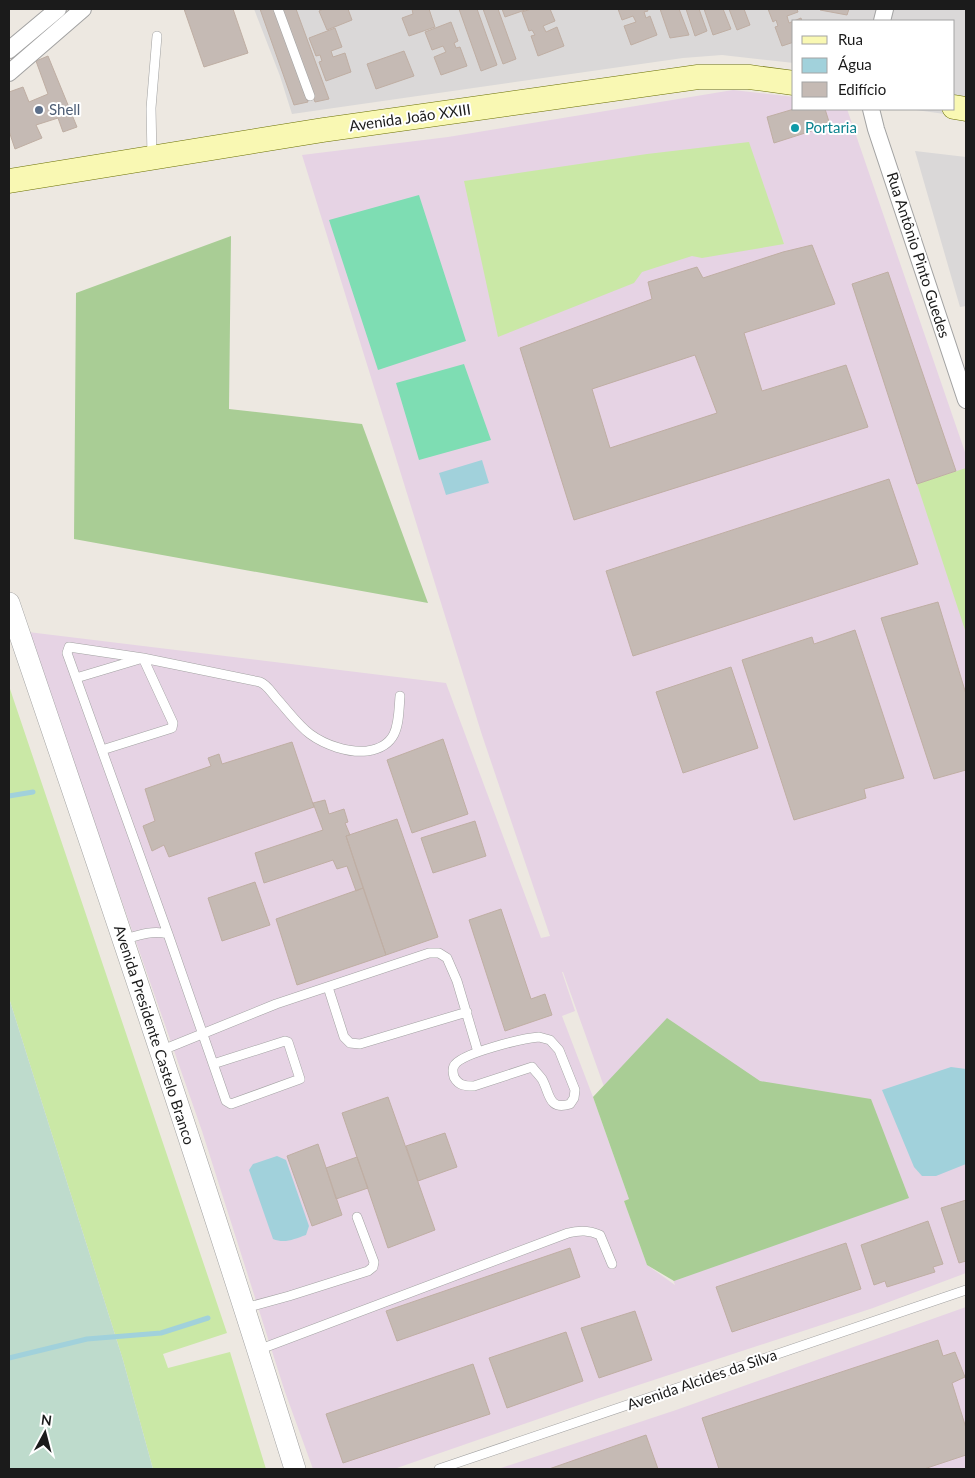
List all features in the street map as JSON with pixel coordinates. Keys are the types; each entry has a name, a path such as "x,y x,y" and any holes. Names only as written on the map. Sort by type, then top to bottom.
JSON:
{"main road":[{"name":"Avenida João XXIII","path":"15,178 323,130 698,77 749,77 792,83"}],"street":[{"path":"9,50 58,9"},
{"path":"9,73 83,9"},
{"name":"Rua Antônio Pinto Guedes","path":"871,110 966,400"},
{"name":"Avenida Presidente Castelo Branco","path":"9,603 245,1308 295,1469"}],"lane":[{"path":"278,9 310,96"},
{"path":"152,157 151,108 157,36"},
{"path":"213,1064 285,1041 288,1042 300,1079 231,1104 226,1101 67,650 69,647 143,658 260,682 265,684 309,733 335,747 359,752 378,749 388,743 395,733 400,696"},
{"path":"76,678 143,658"},
{"path":"102,750 172,728 173,725 143,658"},
{"path":"123,940 147,933 159,932 168,934"},
{"path":"159,1051 276,1004 429,952 439,953 447,958 457,981 478,1052"},
{"path":"328,987 344,1037 350,1043 360,1044 466,1012"},
{"path":"539,1037 550,1040 559,1050 575,1090 574,1098 570,1104 556,1105 552,1101 542,1079 532,1066 474,1086 464,1086 457,1082 453,1074 454,1066 458,1061 478,1052 526,1038 539,1037"},
{"path":"245,1308 368,1271 373,1267 374,1262 357,1217"},
{"path":"258,1350 568,1232 590,1231 600,1235 612,1264"},
{"name":"Avenida Alcides da Silva","path":"439,1469 966,1290"}],"shaded area":[{"path":"254,9 966,9 966,117 916,110 955,110 955,20 792,20 792,63 722,55 683,58 292,114 280,76"},
{"path":"733,90 792,97 792,110 847,110 966,455 966,1273 873,1308 599,1398 394,1469 313,1469 285,1392 202,1131 28,632 446,683 541,938 550,936 482,735 302,155 448,137","holes":["562,972 675,1285 647,1265 624,1201 629,1199 562,1016 575,1011"]},
{"path":"915,151 966,157 966,306 960,307"},
{"path":"966,1307 966,1469 498,1469 676,1410"}],"green space":[{"path":"749,142 784,244 702,258 692,256 642,272 634,283 498,337 464,181 647,154"},
{"path":"419,195 466,341 378,370 329,220"},
{"path":"231,236 229,409 362,424 428,603 74,539 76,293"},
{"path":"464,364 491,440 419,460 396,383"},
{"path":"966,468 966,633 917,484"},
{"path":"9,686 227,1333 163,1354 168,1368 230,1352 266,1469 153,1469 123,1360 9,998"},
{"path":"9,998 123,1360 153,1469 9,1469"},
{"path":"667,1018 760,1081 871,1099 909,1198 674,1281 647,1265 624,1201 629,1199 593,1097"}],"water":[{"path":"482,460 489,483 446,495 439,473"},
{"path":"951,1067 966,1069 966,1164 936,1176 922,1176 914,1167 882,1090"},
{"path":"277,1156 286,1160 309,1226 306,1235 286,1241 273,1239 249,1170 253,1164"}],"building":[{"path":"184,9 233,9 248,53 204,67"},
{"path":"260,9 275,9 308,102 294,105"},
{"path":"281,9 296,9 329,99 315,102"},
{"path":"323,9 348,9 352,20 327,30 319,11"},
{"path":"412,9 429,9 435,27 409,36 402,18 413,14"},
{"path":"459,9 477,9 497,65 481,71"},
{"path":"483,9 498,9 516,59 503,64"},
{"path":"502,9 528,9 505,17"},
{"path":"531,9 550,9 555,21 543,26 546,32 557,27 564,46 538,56 531,36 535,35 532,30 529,31 522,12"},
{"path":"618,9 647,9 648,11 644,12 646,18 650,16 657,35 631,45 624,26 636,22 633,16 622,20"},
{"path":"660,9 679,9 689,35 670,38"},
{"path":"686,9 699,9 707,31 695,36"},
{"path":"704,9 723,9 731,29 713,35"},
{"path":"729,9 744,9 750,25 737,30"},
{"path":"768,9 797,9 798,12 787,16 789,23 792,22 792,43 782,46 775,27 778,26 776,20 773,22"},
{"path":"820,9 849,9 847,15"},
{"path":"451,22 458,41 454,43 456,48 460,47 467,66 441,75 434,57 446,52 443,46 432,50 425,32"},
{"path":"335,28 342,47 331,51 333,57 345,53 351,72 326,81 319,62 322,61 320,55 316,56 309,38"},
{"path":"404,51 414,76 376,89 367,64"},
{"name":"Shell","path":"48,56 77,127 63,132 58,118 36,125 42,138 15,149 9,131 9,92 23,87 29,102 48,94 36,61"},
{"name":"Portaria","path":"792,110 825,110 830,125 774,143 767,117"},
{"path":"812,245 835,304 744,333 762,391 846,365 868,427 574,520 520,348 652,299 648,282 697,267 703,278 783,252","holes":["695,355 717,413 610,448 592,389"]},
{"path":"888,272 956,471 917,484 852,284"},
{"path":"889,479 918,564 633,656 606,571"},
{"path":"938,602 966,694 966,770 934,779 881,618"},
{"path":"855,630 904,778 864,789 866,798 794,820 742,660 812,637 814,644"},
{"path":"731,667 758,748 683,773 656,692"},
{"path":"443,739 468,814 412,833 387,760"},
{"path":"292,742 314,807 169,857 164,845 152,851 143,826 155,821 145,789 211,766 208,758 219,754 222,764"},
{"path":"325,800 329,814 344,809 348,822 345,823 350,835 346,836 363,888 356,891 347,866 337,869 333,860 264,883 255,853 323,830 313,803"},
{"path":"397,819 438,937 386,955 346,836"},
{"path":"475,821 486,856 433,873 421,838"},
{"path":"255,882 270,925 222,941 208,898"},
{"path":"363,888 386,955 297,985 276,919"},
{"path":"501,909 531,999 545,994 552,1015 505,1031 469,920"},
{"path":"388,1097 435,1230 388,1248 342,1113"},
{"path":"445,1133 457,1167 418,1181 406,1146"},
{"path":"318,1144 342,1215 312,1226 287,1156"},
{"path":"357,1157 368,1188 336,1199 326,1168"},
{"path":"966,1200 966,1261 959,1263 941,1208"},
{"path":"928,1221 943,1264 933,1267 935,1272 887,1287 885,1281 874,1285 861,1245"},
{"path":"846,1243 861,1289 732,1332 716,1287"},
{"path":"570,1248 580,1277 397,1341 386,1311"},
{"path":"635,1311 652,1360 599,1378 581,1328"},
{"path":"566,1332 583,1381 507,1408 489,1358"},
{"path":"938,1340 943,1356 955,1352 965,1377 952,1383 966,1428 966,1455 924,1469 719,1469 702,1418"},
{"path":"473,1364 490,1414 343,1463 326,1414"},
{"path":"646,1435 658,1469 549,1469"}],"waterway":[{"path":"9,796 33,792"},
{"path":"9,1358 87,1339 161,1333 208,1318"}],"place":[{"name":"Shell","path":"39,110"},
{"name":"Portaria","path":"795,128"}]}
